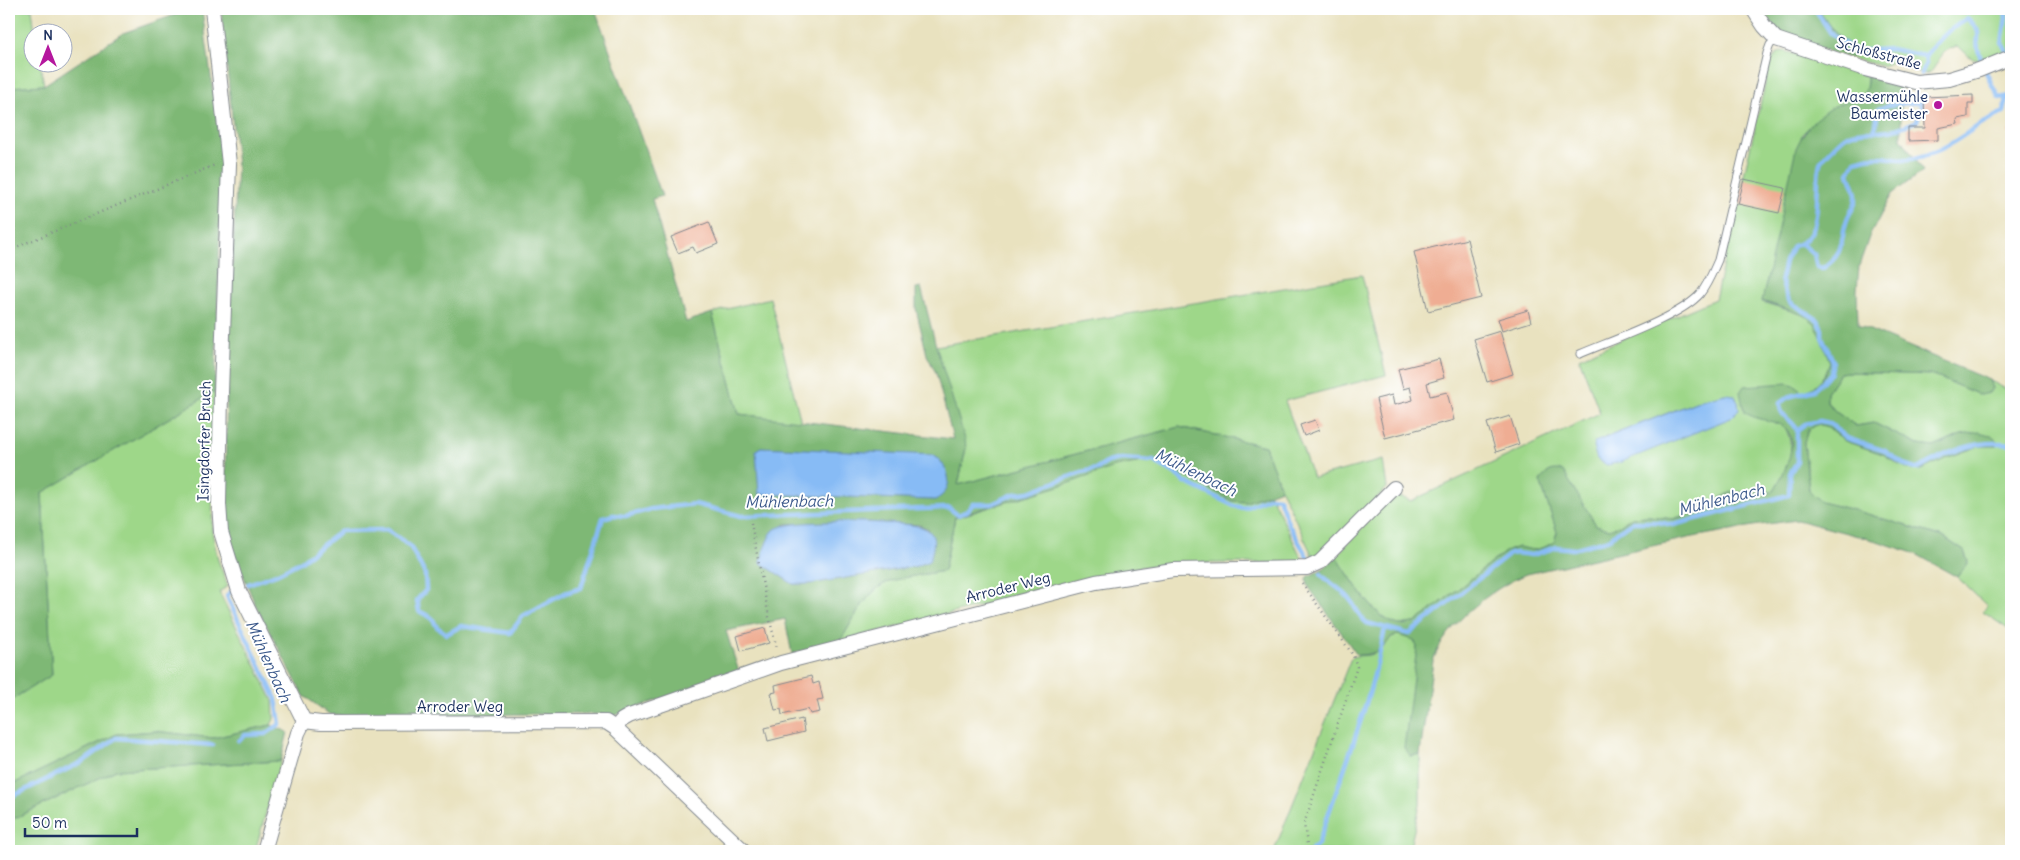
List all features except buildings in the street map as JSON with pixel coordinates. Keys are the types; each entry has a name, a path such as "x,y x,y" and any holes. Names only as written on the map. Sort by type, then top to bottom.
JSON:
{"street":[{"name":"Isingdorfer Bruch","path":"212,9 229,164 221,392 219,504 221,532 239,591 304,721"},
{"path":"1753,9 1764,26 1776,39"},
{"name":"Schloßstraße","path":"1776,39 1865,69 1916,82 1949,79 1979,70 2011,57"},
{"name":"Arroder Weg","path":"615,728 622,720 629,716 781,663 1096,582 1172,570 1300,569 1312,567 1320,562 1394,488"},
{"path":"264,851 298,733 304,721"},
{"name":"Arroder Weg","path":"304,721 321,723 606,722 615,728 744,851"}],"lane":[{"path":"1580,354 1682,310 1700,294 1710,278 1718,260 1770,45 1776,39"}],"path":[{"path":"9,250 215,165 229,164"},
{"path":"751,523 769,617 781,663"},
{"path":"1300,569 1304,586 1353,655 1356,667 1304,824 1308,851"}],"green space":[{"path":"9,9 32,9 34,22 22,22 22,72 42,72 44,85 9,87"},
{"path":"192,9 202,9 222,159 215,391 42,493 52,675 9,701 9,87 44,85 64,72 72,72 72,67 123,33"},
{"path":"221,9 595,9 662,196 652,199 686,322 712,313 739,414 953,439 936,373 927,355 916,309 916,288 921,287 936,346 965,439 966,448 958,485 1179,427 1265,446 1281,489 1246,502 1232,501 1161,463 1141,462 1114,467 1072,482 955,517 944,571 899,579 878,588 865,601 840,641 792,654 785,619 726,631 739,672 612,716 599,714 524,714 346,717 329,714 304,696 255,604 235,555 228,532 225,505 227,384 237,165","holes":["865,522 919,525 929,529 917,566 809,584 793,584 761,563 785,524"]},
{"path":"1761,9 1818,9 1840,37 1858,49 1850,58 1792,40 1781,33"},
{"path":"1818,9 2011,9 2011,50 1992,58 1977,60 1971,58 1957,46 1946,51 1932,70 1924,74 1909,69 1907,61 1901,58 1882,66 1850,58 1857,49 1839,37"},
{"path":"1784,51 1867,76 1866,90 1858,99 1830,108 1802,134 1762,302 1804,315 1815,323 1830,362 1822,379 1811,389 1756,418 1768,420 1785,427 1789,436 1789,461 1773,492 1754,491 1673,519 1649,516 1632,517 1620,525 1609,529 1596,525 1563,472 1552,471 1547,473 1540,481 1557,532 1554,542 1534,550 1518,547 1505,552 1415,623 1399,625 1381,615 1363,596 1336,556 1393,494 1411,501 1600,413 1579,358 1715,299 1770,63 1776,54","holes":["1725,394 1604,438 1701,400"]},
{"path":"1867,76 1901,88 1901,138 1923,171 1892,194 1869,237 1859,266 1857,290 1858,325 1989,380 1992,388 1989,393 1980,395 1932,375 1847,372 1840,373 1827,392 1827,402 1836,412 1856,426 1874,423 1918,445 1934,447 1961,435 1979,432 1990,435 1997,441 1997,446 1979,446 1919,471 1908,469 1883,454 1845,441 1828,427 1818,424 1808,430 1804,442 1809,490 1821,502 1943,537 1964,551 1968,562 1957,577 1916,554 1877,541 1797,520 1688,538 1526,574 1499,589 1471,609 1439,647 1433,661 1420,754 1411,756 1404,748 1417,647 1414,640 1398,635 1391,637 1385,646 1377,651 1357,655 1308,586 1307,578 1324,568 1336,556 1363,596 1381,615 1399,625 1415,623 1505,552 1518,547 1534,550 1554,542 1557,532 1540,481 1552,470 1563,471 1596,525 1609,529 1620,525 1632,517 1649,516 1673,519 1684,516 1732,492 1773,492 1789,459 1791,442 1789,434 1781,425 1750,416 1744,412 1740,392 1744,386 1788,383 1797,386 1802,393 1816,385 1828,367 1830,362 1815,323 1804,315 1762,301 1796,148 1809,127 1820,115 1834,106 1856,99 1862,95 1866,88"},
{"path":"1362,275 1386,375 1285,401 1313,478 1383,460 1387,488 1314,559 1281,489 1265,446 1179,427 958,485 966,448 936,346"},
{"path":"770,298 801,422 739,414 712,313"},
{"path":"1840,373 1932,375 1980,395 1989,393 1992,388 1989,380 2011,392 2011,631 1983,612 1987,606 1957,577 1968,562 1964,551 1943,537 1854,510 1820,502 1809,490 1804,442 1808,430 1818,424 1828,427 1845,441 1883,454 1899,465 1954,455 1979,446 1997,446 1961,435 1934,447 1918,445 1874,423 1856,426 1836,412 1827,402 1827,392"},
{"path":"215,391 212,531 218,560 228,586 219,592 273,701 274,719 271,725 213,738 155,731 117,734 9,786 9,701 52,675 42,493"},
{"path":"1141,462 1161,463 1232,501 1246,502 1270,494 1304,563 1173,563 1133,568 840,641 865,601 878,588 899,579 944,571 955,518 1114,467"},
{"path":"1398,635 1414,640 1417,646 1411,756 1420,754 1420,805 1409,851 1274,851 1351,658 1375,653 1391,637"},
{"path":"271,725 288,732 281,761 116,770 9,821 9,786 117,734 155,731 213,738"},
{"path":"281,761 255,851 9,851 9,821 116,770"}],"water":[{"path":"1725,394 1734,395 1738,401 1739,410 1731,418 1621,462 1607,465 1597,459 1593,447 1595,442 1701,400"},
{"path":"761,447 933,455 947,471 948,484 942,496 935,500 759,494 756,450"},
{"path":"816,522 865,522 919,526 930,532 934,543 929,561 917,566 809,584 793,584 761,563 769,537 779,527"}],"waterway":[{"path":"1815,9 1832,35 1856,51 1891,49 1925,56 1926,63 1921,74"},
{"path":"2004,9 2006,17 2002,43 2008,55"},
{"path":"1925,56 1945,34 1967,18 1978,32 1979,53 1999,98 2011,96"},
{"path":"1921,98 1921,109 1917,121 1891,130 1850,134 1836,145 1820,163 1815,223 1811,233 1804,241 1793,246 1785,261 1781,279 1790,302 1818,320 1822,329 1822,337 1833,361 1831,373 1814,390 1788,397 1780,403 1780,408 1797,430 1805,424 1820,421 1829,423 1846,438 1885,451 1903,464 1918,469 1951,452 1974,445 1986,443 2011,444"},
{"path":"1802,244 1814,254 1817,267 1823,268 1836,257 1841,245 1845,225 1856,202 1855,190 1849,173 1855,161 1869,157 1909,159 1934,152 2004,112 2007,98"},
{"path":"1873,132 1878,109 1889,105 1921,102"},
{"name":"Mühlenbach","path":"1321,574 1348,597 1367,623 1409,634 1510,554 1532,555 1557,547 1573,549 1610,539 1618,531 1633,522 1658,522 1673,525 1789,495 1790,473 1797,462 1797,430"},
{"name":"Mühlenbach","path":"248,584 276,574 300,562 341,531 387,530 410,546 425,574 426,590 417,600 419,611 432,618 437,627 447,634 461,626 510,633 523,616 565,593 581,588 603,518 613,515 625,516 652,509 695,504 741,516 949,508 958,515 967,511 973,504 992,504 1014,494 1029,492 1082,472 1097,469 1108,462 1121,459 1153,461 1173,472 1185,482 1234,506 1244,508 1270,497 1279,498 1289,525 1308,558"},
{"name":"Mühlenbach","path":"230,592 227,596 229,601 276,699 280,724 266,734 245,735 239,741"},
{"path":"1312,849 1318,844 1355,737 1372,683 1385,628"},
{"name":"Mühlenbach","path":"9,798 84,761 116,738 213,745"}],"place":[{"name":"Wassermühle Baumeister","path":"1938,105"}]}
